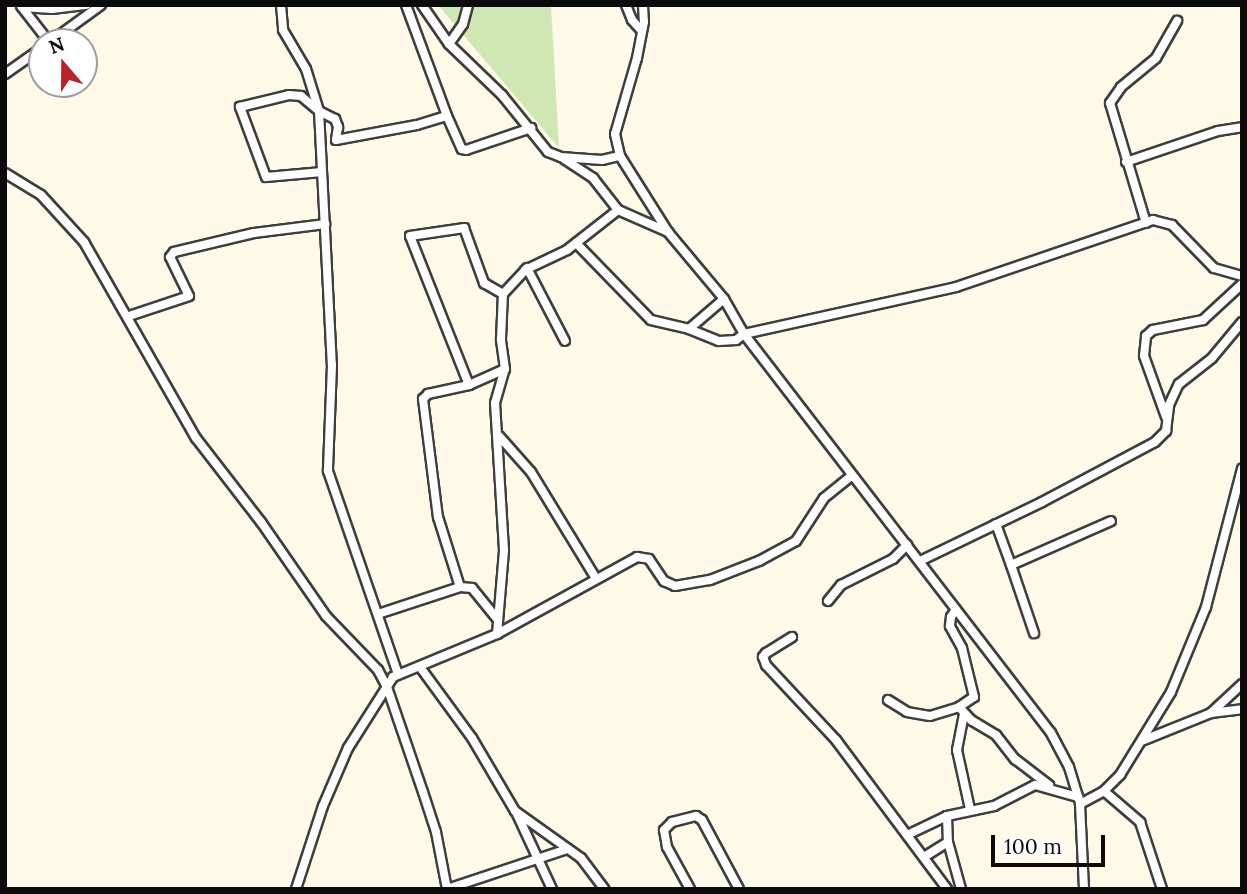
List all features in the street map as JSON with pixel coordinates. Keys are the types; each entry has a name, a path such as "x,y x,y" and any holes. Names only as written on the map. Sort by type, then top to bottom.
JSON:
{"street":[{"path":"20,6 52,9 87,5"},
{"path":"69,28 101,5"},
{"path":"281,5 283,30 306,69 319,111 332,365 328,471 366,588 378,614 398,674"},
{"path":"406,5 462,149 466,150 531,128"},
{"path":"422,5 449,44 496,88 531,128 543,148 593,178 618,210 668,232"},
{"path":"449,44 463,24 468,5"},
{"path":"626,5 632,20 641,30"},
{"path":"643,5 638,58 615,134 620,156 668,232 724,299 744,334 1051,733 1069,767 1079,801 1084,889"},
{"path":"20,6 38,28"},
{"path":"1146,223 1126,162 1111,100 1156,58 1177,21"},
{"path":"5,75 28,58"},
{"path":"322,172 266,177 240,107 295,94 337,121 336,140"},
{"path":"320,145 447,116"},
{"path":"1126,162 1218,131 1242,127"},
{"path":"561,157 602,160 620,156"},
{"path":"5,173 41,195 84,242 129,316 195,438 261,522 327,616 370,662 387,687 436,832 447,889 567,849"},
{"path":"497,634 504,550 495,396 505,369 502,339 503,295 527,268 562,253 618,210"},
{"path":"576,243 644,316 725,341 736,340 744,334 956,288 1157,220 1169,224 1210,265 1228,274 1242,275"},
{"path":"129,316 188,296 170,257 174,252 254,233 325,224"},
{"path":"469,385 410,236 464,228 484,283 503,295"},
{"path":"527,268 565,341"},
{"path":"1167,419 1144,356 1143,340 1153,330 1203,320 1242,284"},
{"path":"689,329 724,299"},
{"path":"920,561 1155,442 1166,431 1172,394 1179,384 1212,358 1242,322"},
{"path":"460,587 438,517 423,399 428,394 469,385 505,369"},
{"path":"498,435 531,472 595,577"},
{"path":"888,701 907,712 930,716 961,710 996,735 1014,759 1051,787 1079,801 1104,791 1144,740 1171,692 1202,621 1238,499 1242,469"},
{"path":"296,889 323,806 348,748 398,674 497,634 624,562 644,557 667,585 690,585 759,561 796,541 824,498 852,475"},
{"path":"1011,565 1111,521"},
{"path":"996,524 1034,633"},
{"path":"828,601 841,585 893,559 907,545"},
{"path":"378,614 460,587 472,588 498,620"},
{"path":"956,609 950,626 962,648 966,670 975,694 961,710 957,750 970,809"},
{"path":"792,637 766,653 763,657 766,665 836,740 947,889"},
{"path":"420,667 466,729 515,811 552,889"},
{"path":"1211,713 1242,684"},
{"path":"1144,740 1211,713 1242,709"},
{"path":"907,835 947,816 970,809 995,806 1035,785 1051,787"},
{"path":"1104,791 1140,822 1162,889"},
{"path":"515,811 581,858 603,888"},
{"path":"690,889 667,847 664,830 672,822 695,816 702,820 739,889"},
{"path":"947,816 948,842 961,889"},
{"path":"924,857 948,842"}],"green space":[{"path":"438,5 551,5 559,148"}]}
